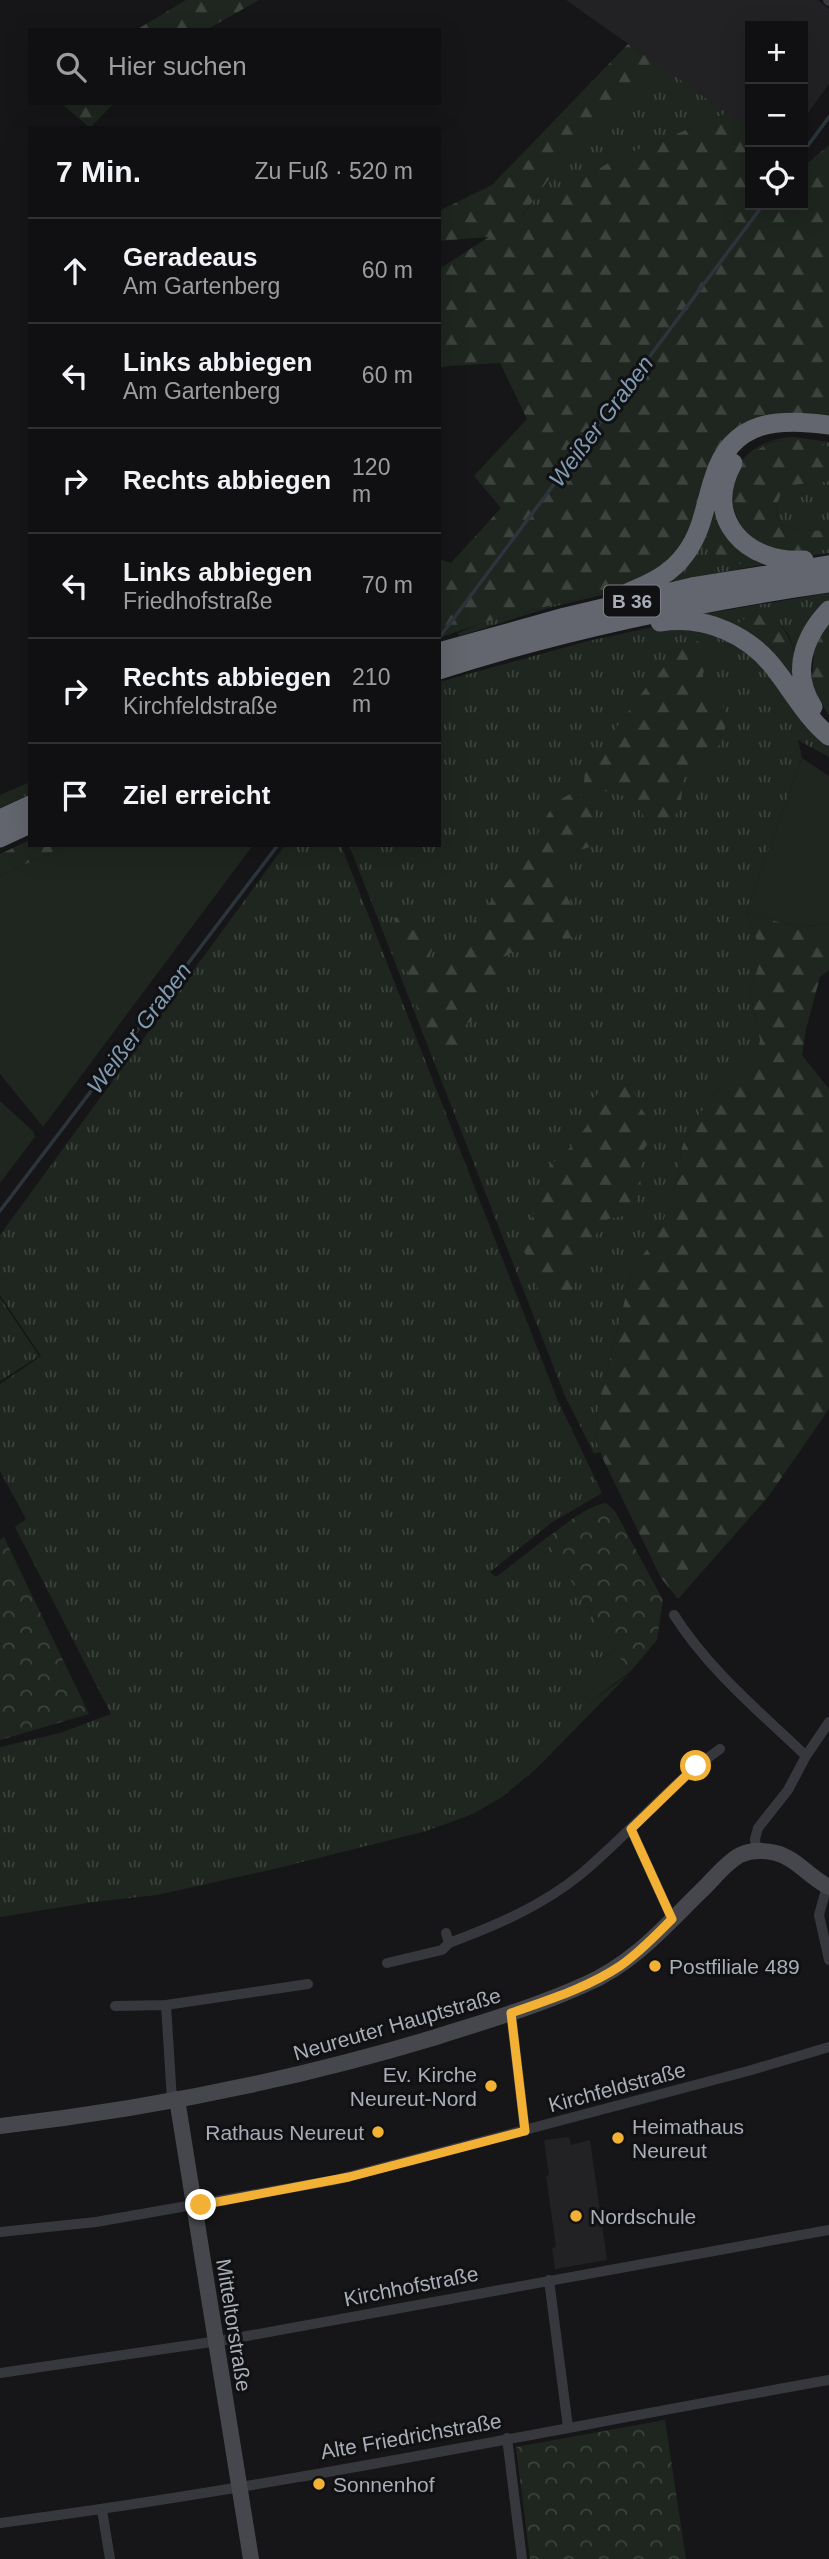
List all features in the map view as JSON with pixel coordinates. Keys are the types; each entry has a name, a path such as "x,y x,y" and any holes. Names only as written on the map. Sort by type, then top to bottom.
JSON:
{"highway":[{"name":"B 36","path":"603,607 652,583 667,573 686,553 702,521 718,465 738,439 756,427 776,421 829,425"},
{"path":"829,438 784,432 754,442 740,454 731,467 725,484 724,500 733,530 753,551 762,556 783,560 829,558"},
{"name":"B 36","path":"441,651 603,607 692,587 829,565"},
{"name":"B 36","path":"441,669 586,629 691,606 829,583"},
{"path":"829,610 810,633 801,663 802,681 809,702 829,727"},
{"path":"586,629 611,632 682,621 706,624 732,633 750,643 769,660 809,715 829,736"},
{"path":"0,819 28,806"},
{"path":"0,838 28,825"}],"street":[{"path":"674,1615 710,1664 806,1756"},
{"path":"829,1722 806,1756 788,1790 758,1828 755,1839 756,1851 783,1856 828,1887 819,1914 829,1960"},
{"path":"387,1963 442,1950 447,1938 505,1921 553,1894 580,1875 631,1829 687,1773 720,1749"},
{"path":"631,1829 672,1919"},
{"name":"Neureuter Hauptstraße","path":"0,2126 80,2117 283,2078 358,2060 511,2013 587,1984 618,1968 639,1952 729,1864 739,1856 756,1851"},
{"path":"114,2006 166,2005 308,1984"},
{"path":"166,2005 174,2099"},
{"path":"511,2013 525,2131"},
{"name":"Kirchfeldstraße","path":"0,2232 71,2225 193,2206 349,2177 829,2047"},
{"name":"Mitteltorstraße","path":"174,2099 251,2559"},
{"name":"Kirchhofstraße","path":"0,2374 216,2342 829,2231"},
{"path":"549,2280 568,2427"},
{"name":"Alte Friedrichstraße","path":"0,2523 102,2510 240,2487 829,2380"},
{"path":"507,2438 522,2559"},
{"path":"102,2510 110,2559"}],"shaded area":[{"path":"566,0 818,0 829,9 829,84 808,113 808,21 745,21 745,126"},
{"name":"Nordschule","path":"569,2137 571,2145 590,2140 607,2260 555,2269 552,2248 556,2247 544,2140"}],"green space":[{"path":"186,0 259,0 210,28 139,28"},
{"path":"628,44 666,70 580,137 521,217 613,160 727,113 745,126 745,210 808,210 808,163 829,145 829,417 755,419 692,529 666,564 623,587 482,623 441,637 441,560 451,563 501,508 474,476 527,419 500,363 441,368 441,268 489,237 441,241 441,210 492,185"},
{"path":"666,70 727,113 613,160 520,219 579,137"},
{"path":"63,105 112,105 92,126 88,126"},
{"path":"758,422 626,589 548,608 459,636 458,633 482,623 623,587 704,482"},
{"path":"793,425 829,430 829,433 785,428 755,436 742,445 732,457 720,484 721,515 727,530 736,542 766,564 665,583 699,541 717,480 730,454 749,437 761,432 776,428"},
{"path":"793,437 829,442 829,447 800,441 772,442"},
{"path":"798,439 829,447 829,481 783,489 776,514 786,526 808,531 829,530 829,549 795,553 776,550 758,542 745,530 736,516 732,500 733,485 739,470 750,456 777,441"},
{"path":"771,442 749,458 733,484 734,511 740,523 761,543 776,550 795,553 829,549 829,553 781,556 752,545 736,530 728,511 728,491 734,472 747,455"},
{"path":"829,481 829,530 800,530 780,522 776,510 782,489"},
{"path":"715,507 749,558 743,564 720,557 706,538"},
{"path":"829,593 829,605 797,658 789,635 771,614 739,629 691,616"},
{"path":"760,614 771,614 790,641 795,656 796,673 788,678 739,629 741,620"},
{"path":"829,623 829,716 813,688 812,678 815,640"},
{"path":"681,625 743,644 829,741 829,757 798,740 802,758 746,912 759,946 759,964 750,992 760,1040 757,1051 747,1065 713,1095 690,1128 682,1147 677,1183 664,1219 650,1246 633,1267 598,1407 596,1441 601,1452 594,1454 565,1396 350,847 441,847 441,681 592,640 649,628"},
{"path":"698,641 711,653 703,675 704,682 707,689 722,704 725,731 712,758 700,772 687,773 683,778 680,803 674,817 661,823 650,823 633,798 593,788 584,783 585,770 648,685 683,646"},
{"path":"802,758 829,776 829,924 796,927 746,912"},
{"path":"28,783 28,795 0,808 0,795"},
{"path":"577,792 591,802 600,842 574,853 561,867 561,883 581,924 575,938 564,939 541,924 538,930 543,947 528,956 515,951 504,957 485,1007 465,1026 454,1055 445,1060 437,1057 418,1013 394,918 412,912 419,918 432,950 425,968 436,968 512,877 554,805"},
{"path":"28,841 28,847 64,847 0,876 0,854"},
{"path":"64,847 252,847 43,1127 0,1074 0,876"},
{"path":"284,847 342,847 558,1401 602,1493 551,1523 490,1572 496,1577 545,1539 614,1650 572,1682 589,1703 628,1675 536,1769 502,1797 473,1814 426,1831 157,1895 0,1917 0,1747 60,1733 111,1714 15,1527 26,1519 0,1471 0,1384 41,1356 0,1295 0,1235"},
{"path":"746,912 796,927 829,924 829,970 820,977 802,1055 829,1089 829,1409 768,1497 678,1599 661,1578 603,1459 596,1441 598,1407 633,1267 650,1246 664,1219 677,1183 682,1147 690,1128 713,1095 747,1065 757,1051 760,1040 750,992 759,964 759,946"},
{"path":"614,1081 631,1086 652,1125 650,1140 642,1152 639,1171 641,1186 633,1210 624,1216 608,1219 597,1233 570,1291 560,1300 538,1291 535,1274 522,1247 550,1165 568,1150 587,1126 589,1106 602,1087"},
{"path":"0,1101 33,1131 35,1137 0,1183"},
{"path":"0,1298 39,1356 0,1381"},
{"path":"606,1503 615,1511 663,1600 657,1640 630,1672 545,1539 582,1513"},
{"path":"4,1537 89,1714 0,1740 0,1540"},
{"path":"614,1650 630,1672 589,1703 571,1682"},
{"path":"665,2420 686,2559 530,2559 516,2447"}],"waterway":[{"name":"Weißer Graben","path":"807,147 829,117"},
{"name":"Weißer Graben","path":"441,635 759,210"},
{"name":"Weißer Graben","path":"0,1211 276,847"}],"place":[{"name":"Postfiliale 489","path":"655,1966"},
{"name":"Ev. Kirche Neureut-Nord","path":"491,2086"},
{"name":"Rathaus Neureut","path":"378,2132"},
{"name":"Heimathaus Neureut","path":"618,2138"},
{"name":"Nordschule","path":"576,2216"},
{"name":"Sonnenhof","path":"319,2484"}],"route":[{"path":"201,2205 349,2177 525,2131 511,2013 587,1984 618,1968 639,1952 672,1919 631,1829 696,1766"}]}
